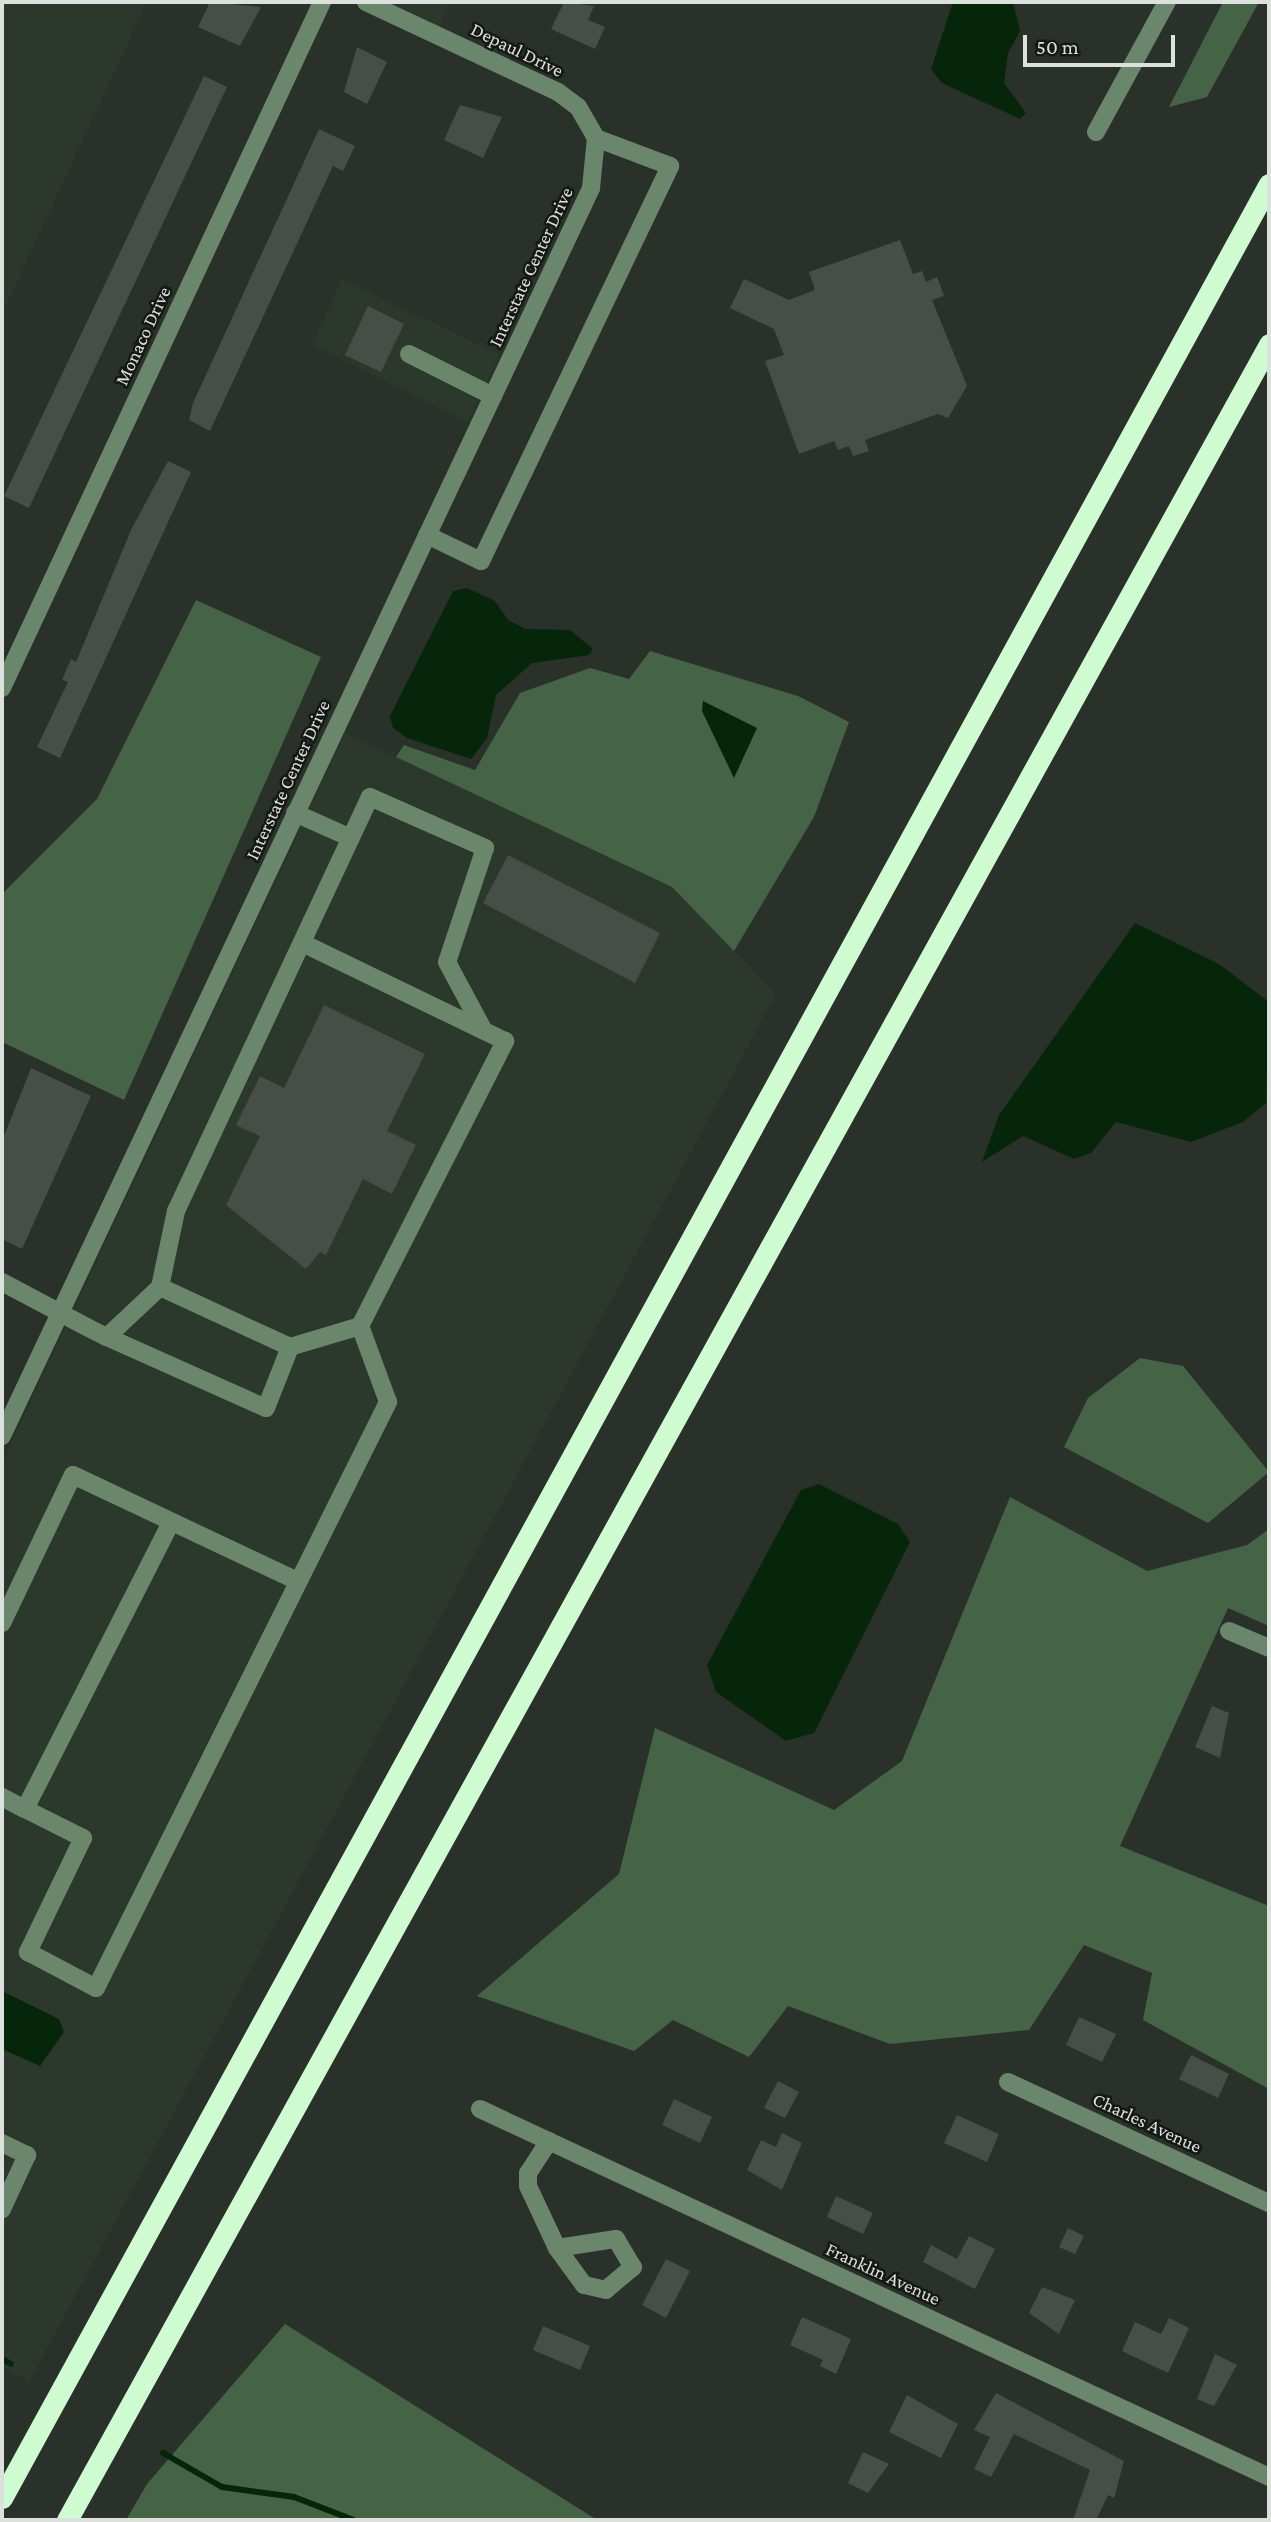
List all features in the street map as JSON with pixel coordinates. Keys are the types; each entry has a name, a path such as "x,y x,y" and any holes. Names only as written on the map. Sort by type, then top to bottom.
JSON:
{"highway":[{"path":"2,2498 1269,184"},
{"path":"67,2520 1269,344"}],"street":[{"name":"Monaco Drive","path":"2,688 322,2"},
{"name":"Depaul Drive","path":"366,2 558,92 578,107 596,138"},
{"path":"1096,132 1167,2"},
{"name":"Interstate Center Drive","path":"2,1436 592,188 596,138"},
{"path":"428,535 481,561 670,166 596,138"},
{"path":"409,354 493,396"},
{"path":"107,1337 160,1287 176,1211 304,944 370,797 485,849 447,962 484,1031"},
{"path":"295,813 351,838"},
{"path":"160,1287 290,1347 359,1326 505,1041 304,944"},
{"path":"2,1282 107,1337 265,1408 290,1347"},
{"path":"2,1797 83,1838 28,1952 96,1987 388,1402 359,1326"},
{"path":"2,1623 73,1475 297,1581"},
{"path":"24,1808 171,1523"},
{"path":"1229,1631 1269,1648"},
{"name":"Charles Avenue","path":"1008,2082 1269,2203"},
{"name":"Franklin Avenue","path":"480,2109 1269,2477"},
{"path":"549,2141 528,2173 528,2186 557,2248"},
{"path":"2,2143 27,2155 2,2209"}],"shaded area":[{"path":"2,2 147,2 2,314"},
{"path":"386,2 451,2 439,27"},
{"path":"953,2 1013,2 1020,31 1008,53 1004,83 1026,113 1020,119 942,83 931,69"},
{"path":"1223,2 1259,2 1207,97 1169,107"},
{"path":"342,279 500,355 467,422 312,345"},
{"path":"467,588 495,601 508,620 526,629 570,630 593,649 589,655 532,663 496,695 487,738 471,759 407,738 393,728 390,716 453,591"},
{"path":"196,600 321,657 124,1100 2,1042 2,894 97,799"},
{"path":"650,651 798,696 849,722 814,817 734,951 672,887 396,757 404,745 475,770 520,693 590,668 629,679"},
{"path":"703,701 757,728 734,778 702,711"},
{"path":"345,733 672,887 776,994 29,2382 2,2366 2,1462"},
{"path":"1135,923 1219,964 1269,1002 1266,1103 1243,1122 1191,1142 1116,1122 1091,1153 1074,1159 1023,1136 982,1162 999,1115"},
{"path":"1140,1358 1183,1366 1269,1472 1208,1523 1064,1447 1088,1398"},
{"path":"819,1484 898,1524 910,1542 814,1733 786,1741 716,1692 707,1665 801,1490"},
{"path":"1010,1497 1147,1571 1247,1545 1269,1529 1269,1626 1228,1608 1120,1846 1269,1906 1269,2089 1143,2020 1152,1973 1084,1945 1029,2030 890,2044 788,2006 749,2057 673,2020 634,2051 477,1996 619,1874 655,1728 834,1810 902,1761"},
{"path":"2,1991 59,2019 64,2032 40,2066 2,2049"},
{"path":"285,2324 597,2520 126,2520 147,2484"}],"building":[{"path":"210,2 261,7 240,46 198,27"},
{"path":"564,2 594,6 588,20 605,27 595,49 551,29"},
{"path":"357,47 387,62 367,104 344,92"},
{"path":"204,76 227,87 29,508 4,496"},
{"path":"460,105 502,117 483,158 444,140"},
{"path":"319,129 355,146 343,171 333,166 210,431 189,420 193,403"},
{"path":"900,240 913,274 922,271 926,282 937,277 944,296 932,300 967,386 948,418 938,414 865,440 869,451 853,456 849,446 838,450 834,441 799,454 765,361 784,355 774,329 730,308 744,279 789,300 815,290 809,272"},
{"path":"368,306 404,324 381,372 345,355"},
{"path":"168,461 191,472 60,758 37,747 68,682 62,680 71,659 76,662 131,530"},
{"path":"508,855 660,933 635,983 483,903"},
{"path":"324,1005 425,1054 387,1131 416,1145 392,1194 363,1179 326,1255 320,1252 306,1269 226,1205 260,1136 236,1125 260,1076 284,1088"},
{"path":"31,1068 91,1096 22,1249 2,1239 2,1141"},
{"path":"1212,1706 1229,1713 1220,1758 1195,1747"},
{"path":"1079,2017 1116,2034 1102,2062 1066,2045"},
{"path":"1191,2055 1229,2074 1218,2098 1179,2079"},
{"path":"778,2081 799,2092 785,2118 764,2108"},
{"path":"674,2099 712,2117 700,2143 662,2125"},
{"path":"957,2115 999,2134 987,2162 944,2143"},
{"path":"782,2133 802,2143 782,2190 747,2170 761,2140 776,2147"},
{"path":"836,2196 873,2213 863,2234 827,2217"},
{"path":"1068,2228 1084,2236 1075,2254 1059,2247"},
{"path":"969,2236 995,2249 975,2289 923,2262 931,2245 957,2259"},
{"path":"666,2259 690,2271 666,2318 642,2305"},
{"path":"1042,2287 1075,2300 1059,2334 1029,2313"},
{"path":"802,2317 851,2339 836,2374 820,2366 823,2360 790,2345"},
{"path":"1169,2318 1189,2328 1168,2373 1122,2351 1135,2322 1161,2334"},
{"path":"543,2326 590,2346 580,2370 533,2350"},
{"path":"1215,2354 1237,2365 1214,2406 1197,2399"},
{"path":"996,2393 1124,2461 1114,2498 1108,2495 1096,2520 1073,2520 1090,2470 1014,2434 991,2477 974,2469 990,2437 974,2430"},
{"path":"907,2395 958,2424 941,2458 889,2432"},
{"path":"863,2452 889,2464 868,2493 848,2483"}],"waterway":[{"path":"2,2359 11,2364"},
{"path":"163,2453 222,2487 294,2497 354,2520"}]}
